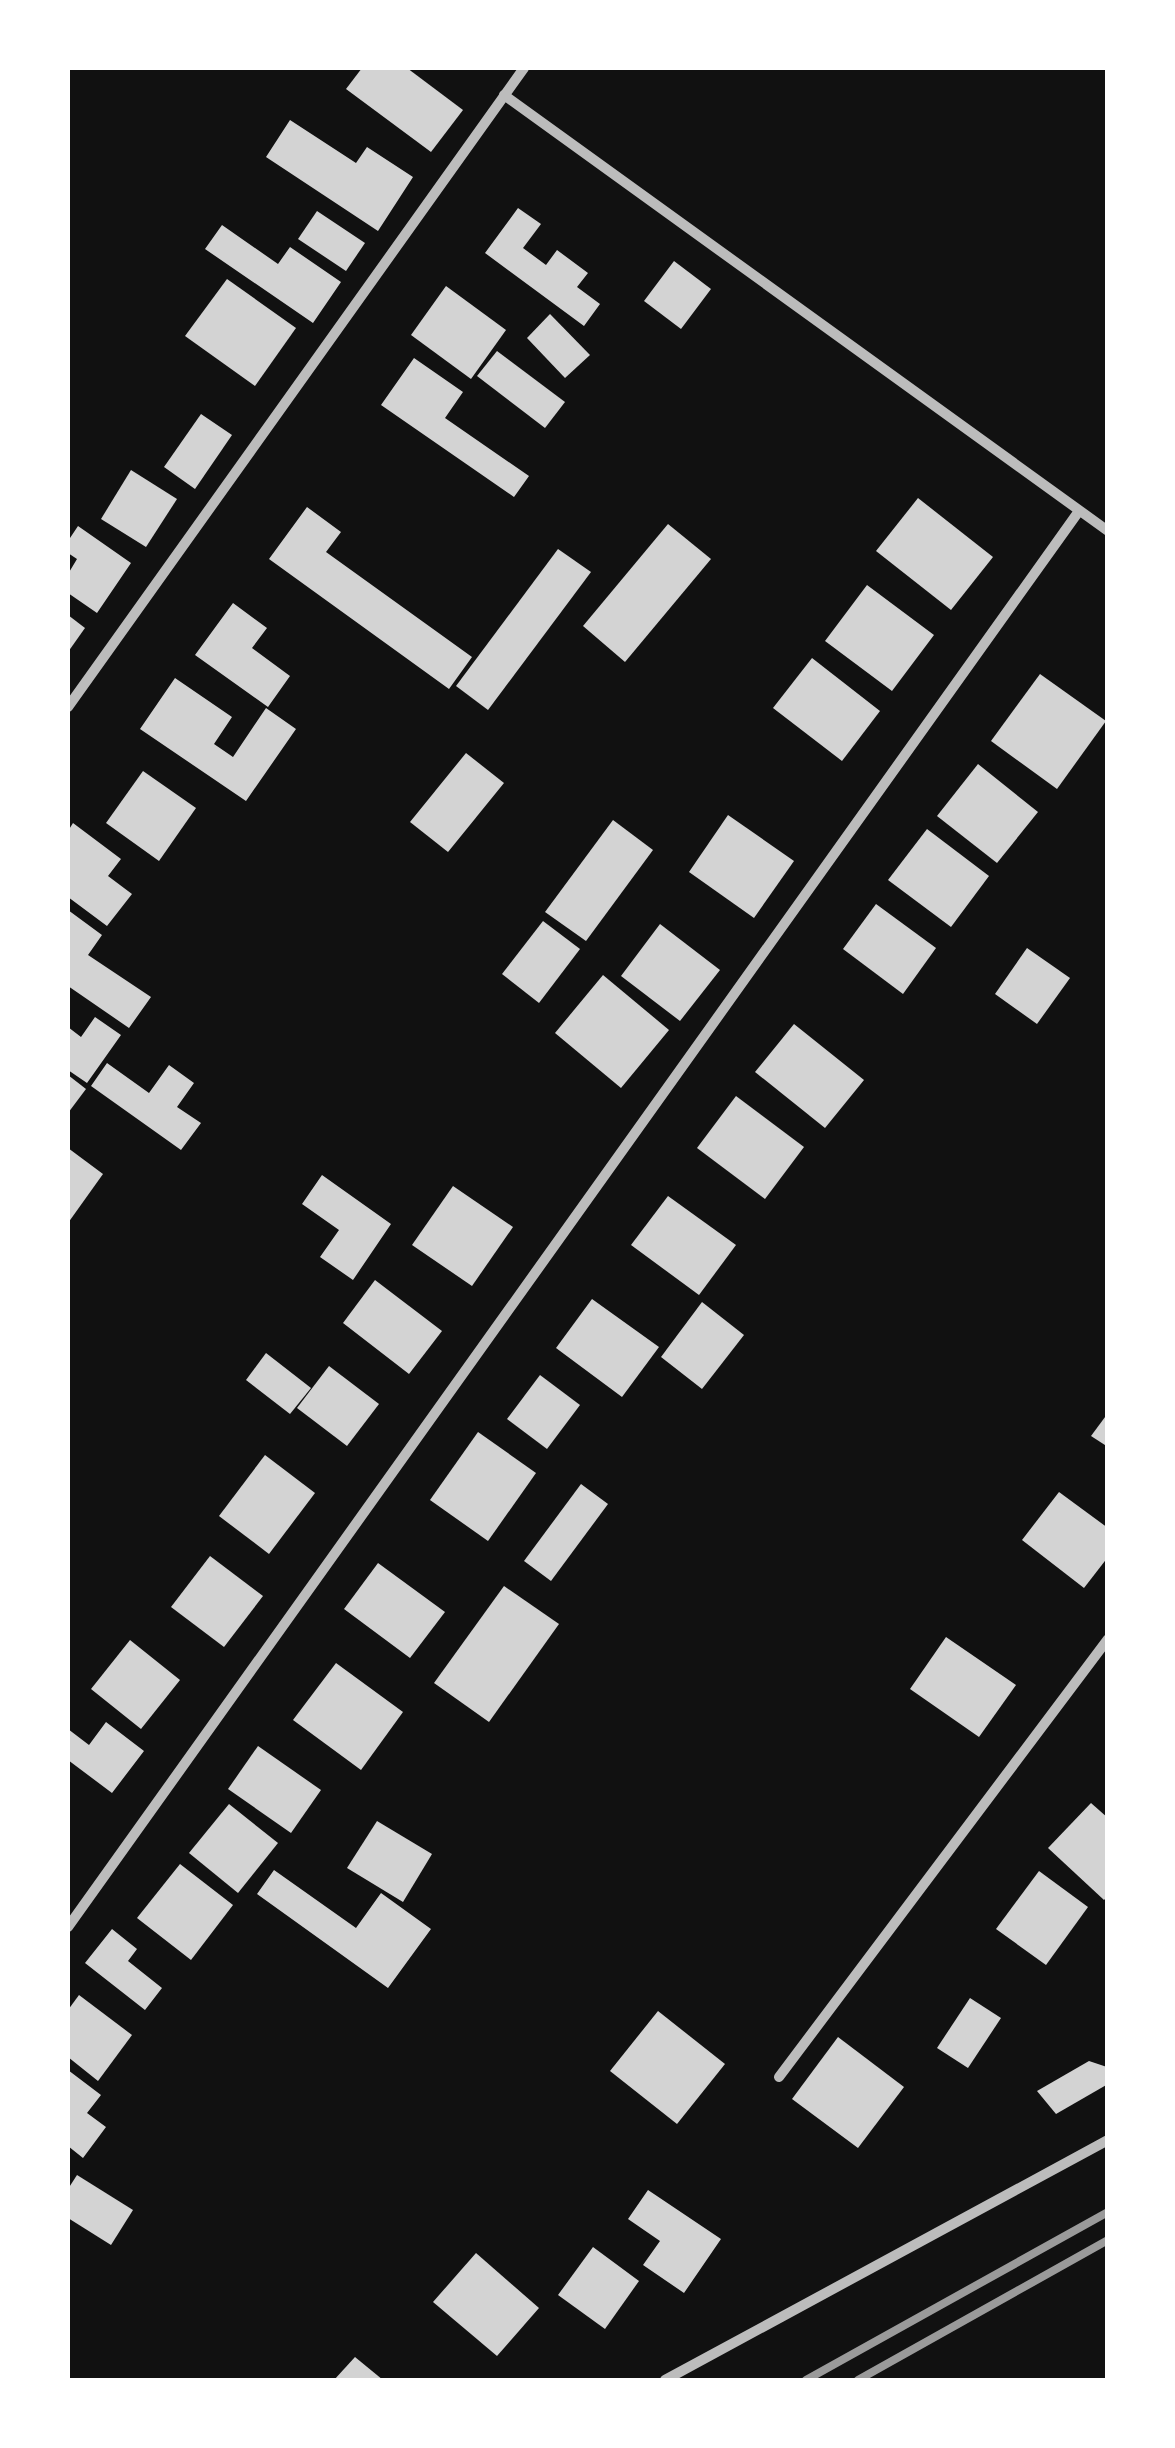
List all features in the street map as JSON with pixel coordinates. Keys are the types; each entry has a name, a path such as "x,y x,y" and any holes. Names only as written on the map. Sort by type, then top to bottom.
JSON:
{"street":[{"path":"68,707 524,68"},
{"path":"504,95 1108,531"},
{"path":"68,1927 1079,511"},
{"path":"779,2077 1108,1640"},
{"path":"665,2380 1108,2140"}],"building":[{"path":"362,68 407,68 463,110 431,152 346,89"},
{"path":"290,120 356,163 367,147 413,177 378,231 266,157"},
{"path":"518,208 541,224 523,248 546,265 557,250 588,273 577,287 600,304 584,326 485,253"},
{"path":"317,211 365,243 346,271 298,239"},
{"path":"222,225 278,264 290,247 341,282 313,323 205,249"},
{"path":"674,261 711,289 681,329 644,301"},
{"path":"227,279 296,328 255,386 185,336"},
{"path":"446,286 506,330 471,379 411,335"},
{"path":"550,314 590,355 565,378 527,338"},
{"path":"497,351 565,402 545,428 477,376"},
{"path":"414,358 463,392 445,418 529,476 514,497 381,405"},
{"path":"201,414 232,435 195,489 164,467"},
{"path":"131,470 177,499 146,547 101,519"},
{"path":"918,498 993,557 951,610 876,551"},
{"path":"307,507 341,532 326,552 472,657 449,689 269,559"},
{"path":"668,524 711,559 625,662 583,626"},
{"path":"78,526 131,563 97,613 68,593 68,574 77,559 68,553 68,541"},
{"path":"558,549 591,572 488,710 456,686"},
{"path":"867,585 934,635 892,691 825,641"},
{"path":"233,603 267,628 252,648 290,676 268,707 195,655"},
{"path":"68,615 85,628 68,652"},
{"path":"812,658 880,711 842,761 773,708"},
{"path":"1040,674 1106,721 1057,789 991,741"},
{"path":"175,678 232,717 214,744 233,757 266,708 296,729 246,801 140,729"},
{"path":"466,753 504,783 448,852 410,822"},
{"path":"978,764 1038,812 997,863 937,816"},
{"path":"143,771 196,808 159,861 106,823"},
{"path":"728,815 794,861 754,918 689,872"},
{"path":"613,820 653,850 586,941 545,912"},
{"path":"73,823 121,859 108,876 132,894 107,926 68,897 68,831"},
{"path":"927,829 989,876 951,927 888,880"},
{"path":"876,904 936,948 903,994 843,949"},
{"path":"68,910 102,935 88,955 151,997 129,1028 68,986"},
{"path":"543,921 580,949 539,1003 502,974"},
{"path":"660,924 720,970 680,1021 621,976"},
{"path":"1027,948 1070,978 1037,1024 995,994"},
{"path":"603,975 669,1030 621,1088 555,1033"},
{"path":"95,1017 121,1035 87,1083 68,1070 68,1027 81,1037"},
{"path":"794,1024 864,1080 825,1128 755,1072"},
{"path":"107,1063 149,1093 169,1065 194,1083 177,1107 201,1123 181,1150 91,1086"},
{"path":"68,1075 86,1089 68,1113"},
{"path":"736,1096 804,1147 765,1199 697,1148"},
{"path":"68,1148 103,1174 68,1223"},
{"path":"322,1175 391,1224 353,1280 320,1257 339,1230 302,1204"},
{"path":"453,1186 513,1227 472,1286 412,1245"},
{"path":"668,1196 736,1245 699,1295 631,1245"},
{"path":"375,1280 442,1331 409,1374 343,1323"},
{"path":"592,1299 659,1347 622,1397 556,1348"},
{"path":"702,1302 744,1335 702,1389 661,1357"},
{"path":"266,1353 311,1388 290,1414 246,1380"},
{"path":"329,1366 379,1404 347,1446 297,1408"},
{"path":"540,1375 580,1405 547,1449 507,1419"},
{"path":"1108,1413 1108,1447 1091,1436"},
{"path":"478,1432 536,1473 488,1541 430,1500"},
{"path":"265,1455 315,1493 269,1554 219,1516"},
{"path":"581,1484 608,1504 551,1581 524,1561"},
{"path":"1059,1492 1108,1528 1108,1557 1084,1588 1022,1540"},
{"path":"210,1556 263,1596 224,1647 171,1607"},
{"path":"378,1563 445,1612 410,1658 344,1609"},
{"path":"504,1586 559,1624 489,1722 434,1683"},
{"path":"946,1637 1016,1685 979,1737 910,1689"},
{"path":"130,1640 180,1680 141,1729 91,1689"},
{"path":"336,1663 403,1712 361,1770 293,1720"},
{"path":"106,1722 144,1751 112,1793 68,1760 68,1729 89,1745"},
{"path":"258,1746 321,1790 291,1833 228,1789"},
{"path":"1091,1803 1108,1818 1108,1896 1104,1900 1048,1848"},
{"path":"229,1804 278,1843 238,1893 189,1853"},
{"path":"377,1821 432,1854 403,1902 347,1868"},
{"path":"180,1864 233,1905 191,1960 137,1918"},
{"path":"274,1870 356,1928 381,1893 431,1929 388,1988 257,1894"},
{"path":"1039,1871 1088,1907 1046,1965 996,1929"},
{"path":"112,1929 137,1949 128,1961 162,1988 145,2010 85,1963"},
{"path":"79,1995 132,2035 98,2081 68,2057 68,2010"},
{"path":"970,1998 1001,2018 968,2068 937,2048"},
{"path":"658,2011 725,2064 677,2124 610,2071"},
{"path":"838,2037 904,2087 858,2148 792,2099"},
{"path":"1089,2061 1107,2067 1108,2084 1056,2114 1037,2091"},
{"path":"68,2070 101,2095 87,2113 106,2127 83,2158 68,2146"},
{"path":"77,2175 133,2210 111,2245 68,2218 68,2189"},
{"path":"648,2190 721,2239 684,2293 643,2265 660,2241 628,2219"},
{"path":"593,2247 639,2281 605,2329 558,2295"},
{"path":"476,2253 539,2308 497,2356 433,2302"},
{"path":"355,2357 383,2380 334,2380"}],"railway":[{"path":"806,2380 1108,2212"},
{"path":"858,2380 1108,2240"}]}
